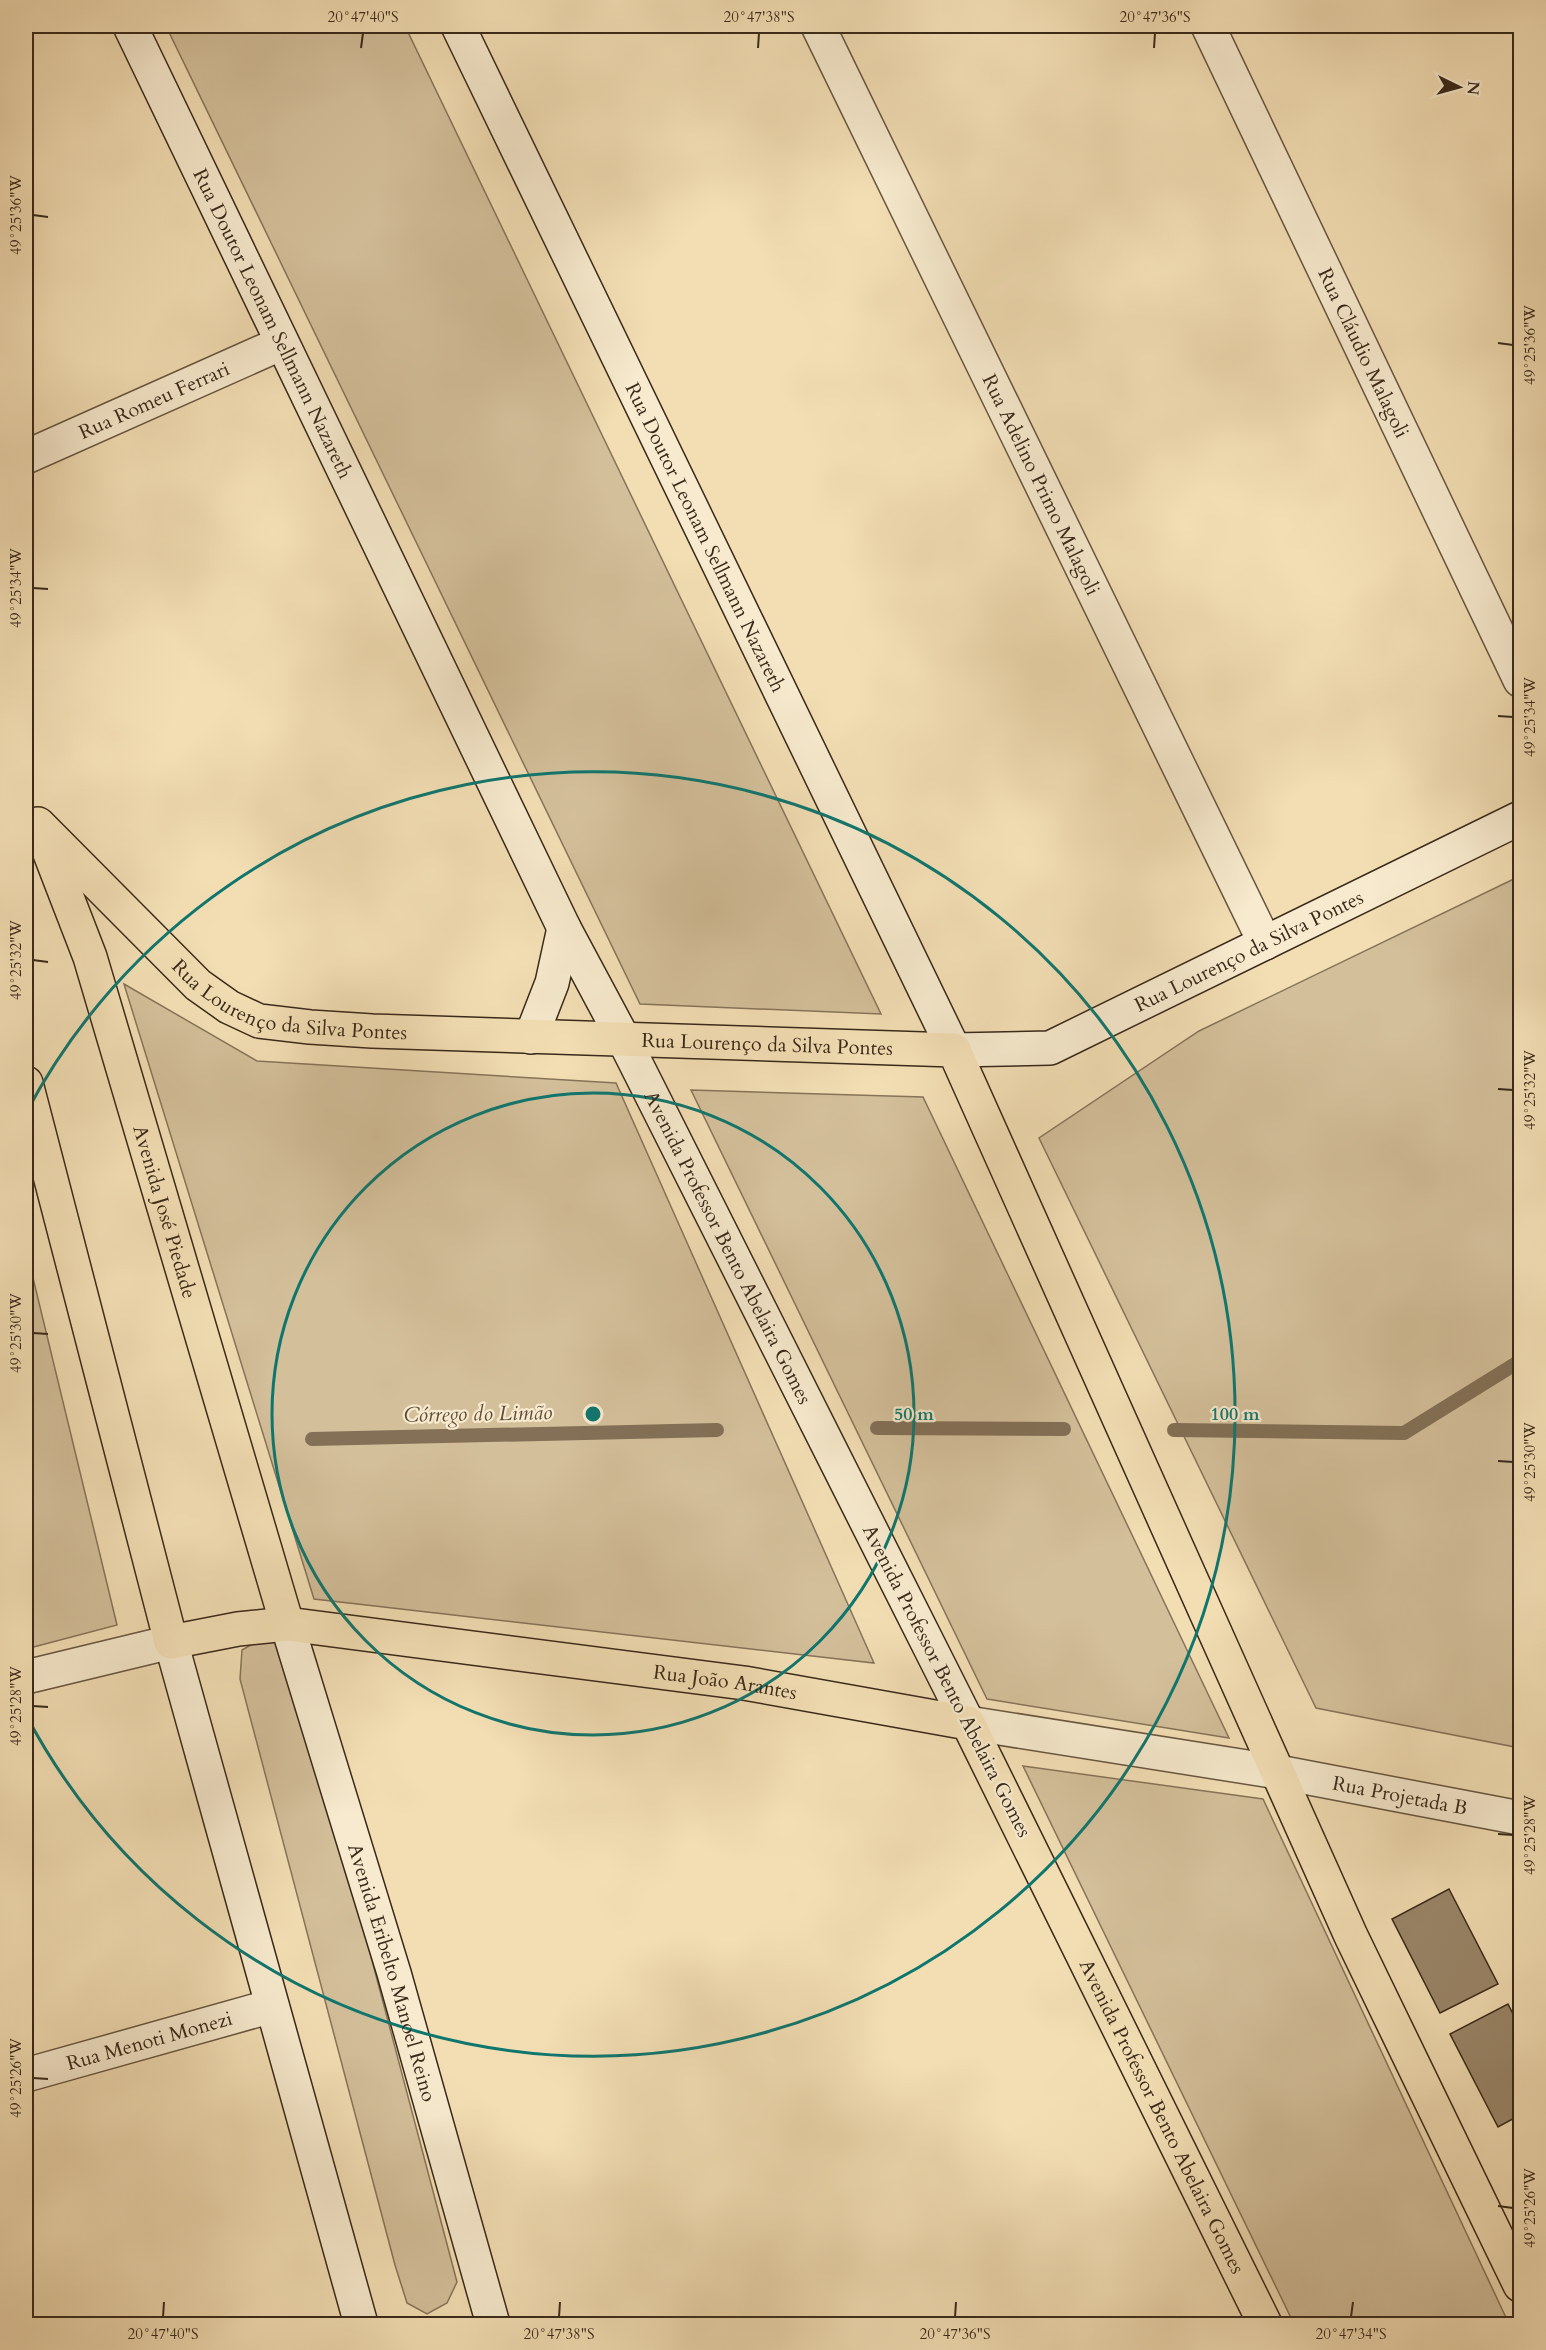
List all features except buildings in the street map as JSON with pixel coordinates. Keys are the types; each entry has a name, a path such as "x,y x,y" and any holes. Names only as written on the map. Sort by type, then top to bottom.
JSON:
{"main road":[{"name":"Rua Lourenço da Silva Pontes","path":"32,816 198,985 229,1007 259,1021 372,1031 954,1050"},
{"name":"Avenida José Piedade","path":"32,816 90,957 287,1624"},
{"path":"954,1050 1351,1936 1521,2285"},
{"path":"26,1083 171,1642"},
{"name":"Rua João Arantes","path":"171,1642 238,1629 287,1624 744,1683 968,1723"},
{"name":"Avenida Professor Bento Abelaira Gomes","path":"968,1723 1264,2325"}],"street":[{"name":"Rua Doutor Leonam Sellmann Nazareth","path":"130,26 564,928 624,1040"},
{"name":"Rua Doutor Leonam Sellmann Nazareth","path":"458,26 954,1050"},
{"name":"Rua Adelino Primo Malagoli","path":"818,26 1265,943"},
{"name":"Rua Cláudio Malagoli","path":"1208,26 1521,680"},
{"name":"Rua Romeu Ferrari","path":"26,457 282,343"},
{"name":"Rua Lourenço da Silva Pontes","path":"954,1050 1050,1048 1521,818"},
{"path":"531,1036 552,983 564,928"},
{"name":"Avenida Professor Bento Abelaira Gomes","path":"624,1040 968,1723"},
{"name":"Avenida Eribelto Manoel Reino","path":"287,1624 394,1973 493,2325"},
{"path":"26,1677 171,1642 361,2325"},
{"name":"Rua João Arantes","path":"968,1723 1278,1772"},
{"name":"Rua Projetada B","path":"1278,1772 1521,1818"},
{"name":"Rua Menoti Monezi","path":"26,2075 272,2006"}],"shaded area":[{"path":"166,26 405,26 881,1014 640,1004"},
{"path":"1520,876 1520,1748 1316,1708 1039,1138 1199,1031"},
{"path":"124,984 257,1061 616,1083 874,1663 314,1599"},
{"path":"691,1090 923,1097 1229,1738 987,1699"},
{"path":"26,1249 117,1625 26,1649"},
{"path":"265,1637 287,1639 457,2282 447,2303 427,2314 407,2303 395,2265 240,1679 242,1650"},
{"path":"1023,1766 1263,1799 1509,2324 1294,2324"}],"waterway":[{"name":"Córrego do Limão","path":"1174,1430 1404,1433 1520,1361"},
{"name":"Córrego do Limão","path":"877,1428 1064,1429"},
{"name":"Córrego do Limão","path":"312,1439 717,1430"}]}
